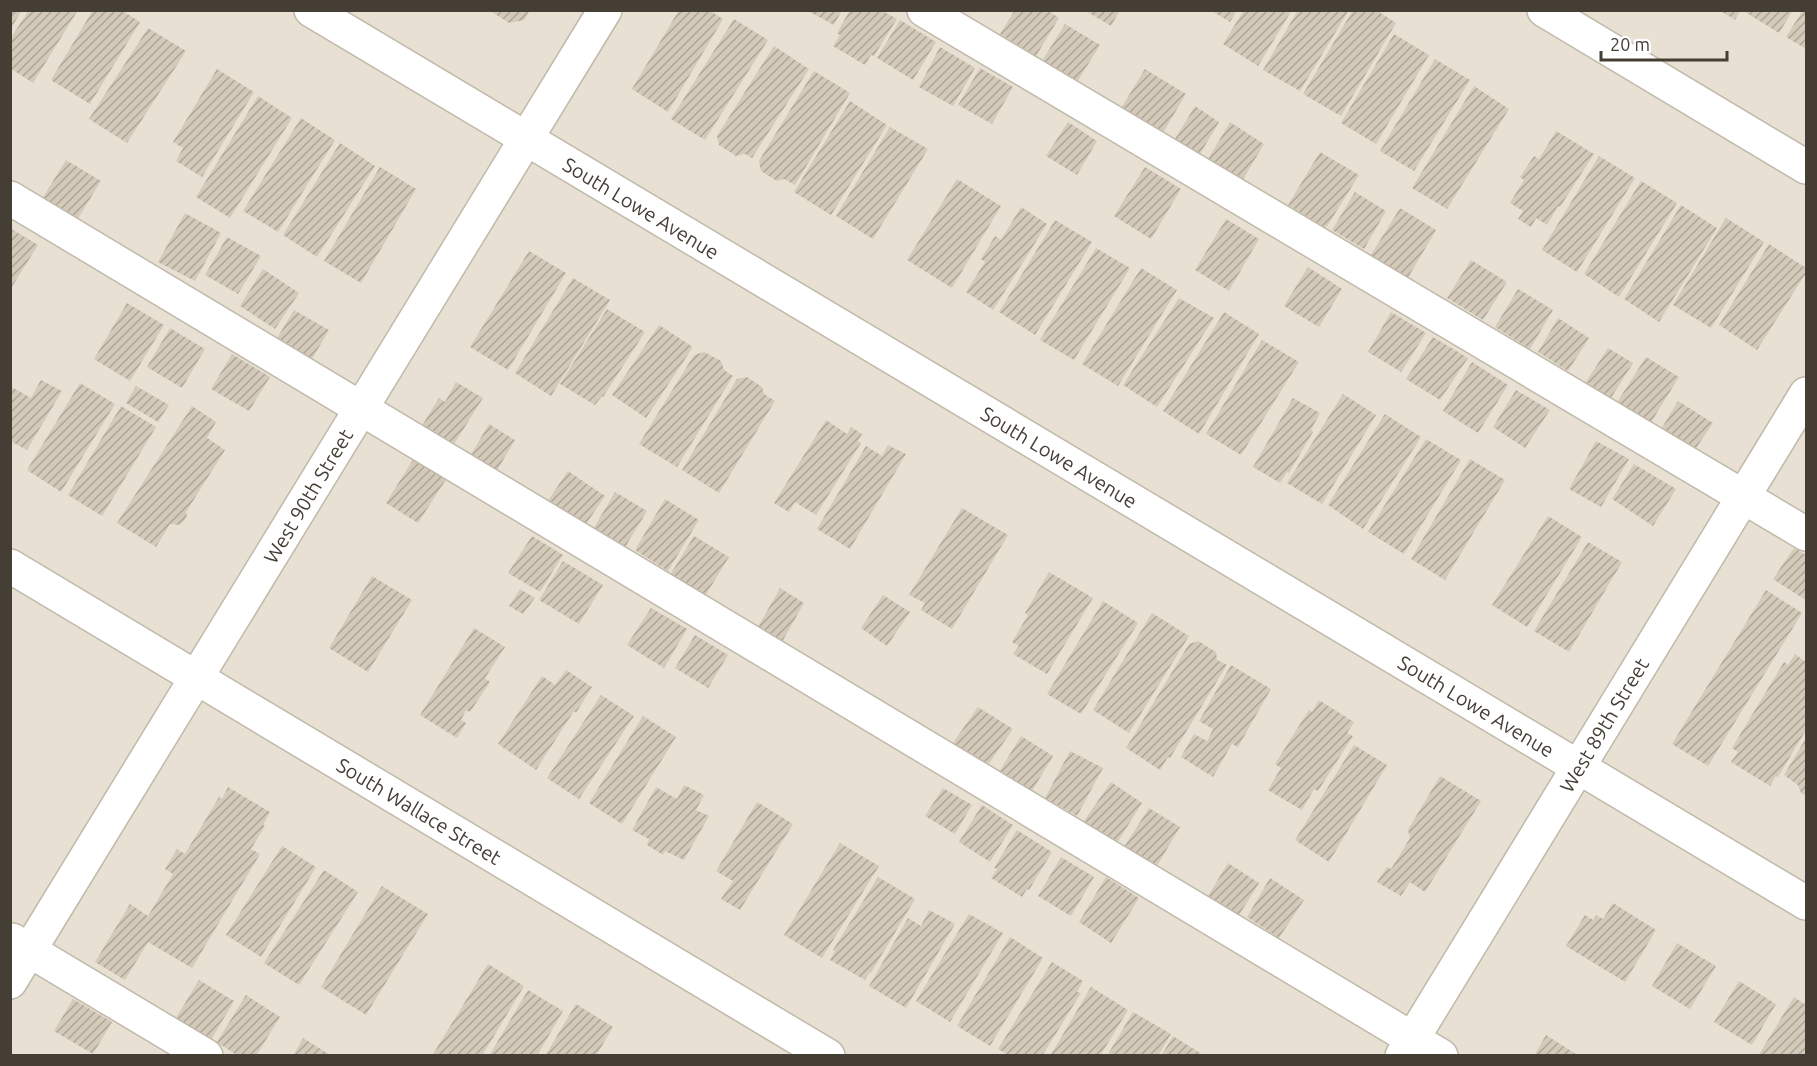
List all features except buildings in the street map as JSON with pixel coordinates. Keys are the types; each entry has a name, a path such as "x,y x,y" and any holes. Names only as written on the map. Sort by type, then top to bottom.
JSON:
{"street":[{"name":"South Lowe Avenue","path":"311,10 1806,903"},
{"name":"West 90th Street","path":"10,982 20,945 196,678 605,10"},
{"path":"924,10 1806,534"},
{"path":"1544,10 1806,167"},
{"path":"10,198 362,408 1407,1047 1442,1056"},
{"name":"West 89th Street","path":"1407,1047 1806,394"},
{"name":"South Wallace Street","path":"10,566 828,1056"},
{"path":"20,945 206,1056"}],"shaded area":[{"path":"11,11 1806,11 1806,1055 11,1055"}]}
